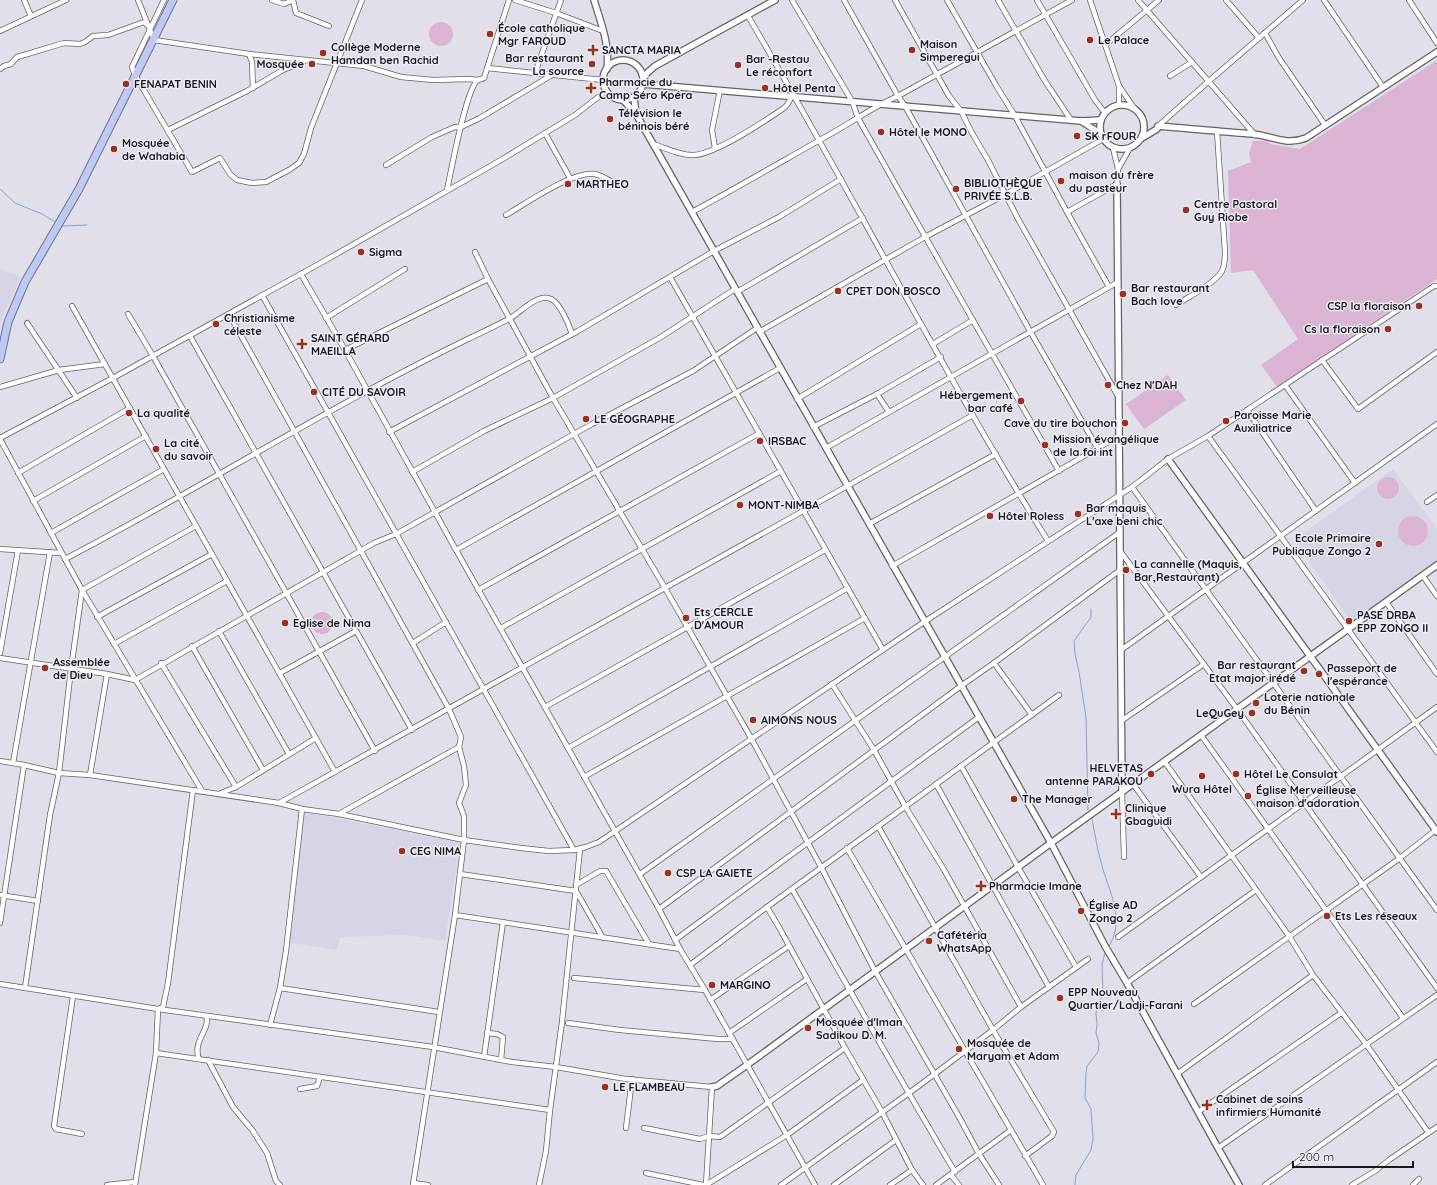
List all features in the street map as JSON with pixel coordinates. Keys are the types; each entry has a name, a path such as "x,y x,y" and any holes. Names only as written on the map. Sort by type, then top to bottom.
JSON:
{"main road":[{"path":"0,359 8,322 25,282 79,189 173,0"}],"street":[{"path":"24,0 31,16"},
{"path":"0,31 66,0"},
{"path":"138,0 154,40 248,54 337,62 364,66 401,77 433,80 478,80 484,78 509,0"},
{"path":"164,0 132,67 135,75 192,172 220,158 230,174 238,180 252,183 266,182 299,163 304,154 311,128 362,0"},
{"path":"272,0 284,4 293,0 296,13 329,26"},
{"path":"515,0 603,30"},
{"path":"535,73 561,0"},
{"path":"594,0 608,54 607,69 603,80 606,91 614,98 624,100 634,98 642,89 647,73 655,66 775,0"},
{"path":"792,0 852,102 858,118 1059,471"},
{"path":"844,0 905,106 1030,331 1098,448"},
{"path":"895,0 949,96 961,111 1069,310 1119,398"},
{"path":"947,0 976,52 1015,116 1066,212 1109,287"},
{"path":"998,0 1045,81 1071,120"},
{"path":"1037,0 1095,100 1105,113"},
{"path":"692,212 760,175 880,104 898,96 1072,0"},
{"path":"1090,0 1119,86 1143,118 1144,124 1142,138"},
{"path":"1138,0 1255,135"},
{"path":"1105,45 1159,0"},
{"path":"1226,0 1259,38"},
{"path":"1080,121 1102,136 1107,144 1113,148 1125,150 1130,148 1158,128 1209,81 1304,0"},
{"path":"1324,0 1383,87"},
{"path":"1409,0 1437,43"},
{"path":"748,16 792,96 819,140 863,218 921,324 934,344 1019,494 1048,541"},
{"path":"0,69 11,64 17,57 53,46 80,44 93,36 108,35 144,22 150,28"},
{"path":"1265,33 1279,58 1325,125"},
{"path":"1144,124 1158,128 1217,131 1255,135 1296,142 1306,138 1437,52"},
{"path":"248,54 252,62 253,88"},
{"path":"608,54 618,61"},
{"path":"168,130 253,88 283,70 306,60"},
{"path":"607,69 618,61 629,61 639,67 655,66"},
{"path":"1170,76 1192,62"},
{"path":"639,67 644,81"},
{"path":"487,68 603,80"},
{"path":"386,165 432,137 455,127 461,127 480,118 552,75"},
{"path":"448,190 461,127 470,95 478,80"},
{"path":"644,81 720,90 1015,116 1080,121 1101,120"},
{"path":"1119,86 1119,105"},
{"path":"715,148 712,130 720,90"},
{"path":"202,792 97,617 0,439 262,296 448,190 575,115 606,91"},
{"path":"653,144 694,156 702,154 748,130 784,108 787,106 792,96"},
{"path":"634,98 636,114"},
{"path":"624,100 636,114 1051,843 1106,948 1239,1185"},
{"path":"1102,136 1101,120 1105,113 1111,108 1119,105 1127,105 1134,108"},
{"path":"1176,305 1212,281 1223,269 1225,252 1217,131"},
{"path":"545,133 570,178"},
{"path":"0,658 107,674 135,680 161,663 360,550 396,534 693,371 714,356 758,330 925,237 1006,194 1102,136"},
{"path":"1113,148 1118,169 1121,721 1124,857"},
{"path":"1118,169 1130,148"},
{"path":"506,215 570,178 587,174 595,174 618,185"},
{"path":"390,432 572,334 714,251 779,217 841,179"},
{"path":"1066,212 1117,184"},
{"path":"412,472 484,431 553,398 863,218"},
{"path":"475,252 488,279 553,398 597,471 751,738 875,971 979,1154 999,1185"},
{"path":"326,318 405,269"},
{"path":"301,274 436,512 478,590 640,874 680,949 705,990 815,1185"},
{"path":"670,277 758,434 781,471 883,650"},
{"path":"345,350 488,279"},
{"path":"826,448 1118,282"},
{"path":"0,761 59,773 90,775 279,803 302,809 339,814 464,840 549,851 580,849 599,842 924,622 1132,486 1168,459 1208,436 1434,286 1437,286"},
{"path":"262,296 574,850"},
{"path":"65,559 180,497 294,431 510,319 537,300 548,298 552,299 560,308 572,334"},
{"path":"72,306 335,772"},
{"path":"128,314 375,750"},
{"path":"229,314 413,643 460,732 461,737 459,746 464,766 466,785 460,803 464,816 464,840 455,915 433,1047 413,1184 428,1185"},
{"path":"934,344 973,320"},
{"path":"27,323 77,398"},
{"path":"797,399 921,324"},
{"path":"190,336 412,730"},
{"path":"1322,360 1358,409 1437,352"},
{"path":"813,427 877,394 940,357"},
{"path":"0,387 59,370 105,364"},
{"path":"456,550 780,368"},
{"path":"1285,385 1355,483"},
{"path":"877,394 889,412"},
{"path":"18,473 130,408"},
{"path":"1247,410 1316,511"},
{"path":"279,803 484,690 973,415"},
{"path":"1121,650 1437,424"},
{"path":"478,590 758,434"},
{"path":"33,501 146,436"},
{"path":"892,566 1119,436"},
{"path":"1208,436 1437,752"},
{"path":"869,524 996,454"},
{"path":"1168,459 1436,830 1400,858 1194,1004"},
{"path":"51,533 164,469"},
{"path":"501,628 781,471"},
{"path":"1132,486 1437,910"},
{"path":"1427,502 1437,495"},
{"path":"82,590 196,526"},
{"path":"640,874 1120,532"},
{"path":"0,548 61,553"},
{"path":"0,653 18,550"},
{"path":"545,707 825,550"},
{"path":"1120,551 1237,709 1437,988"},
{"path":"13,763 50,552"},
{"path":"97,617 212,554"},
{"path":"0,984 158,1009 433,1047 501,1060 632,1079 712,1087 717,1086 1164,761 1437,566"},
{"path":"659,909 1120,570"},
{"path":"1423,576 1437,596"},
{"path":"114,644 228,581"},
{"path":"568,748 848,588"},
{"path":"25,988 50,815 59,773 82,590"},
{"path":"1386,602 1437,674"},
{"path":"584,776 865,618"},
{"path":"413,643 446,622"},
{"path":"218,631 289,754"},
{"path":"280,673 356,631"},
{"path":"192,646 263,770"},
{"path":"161,663 236,787"},
{"path":"994,663 1032,715"},
{"path":"1121,721 1204,664"},
{"path":"90,775 107,674"},
{"path":"832,684 874,750 905,806 943,868 1021,1007"},
{"path":"690,965 847,848 1059,695"},
{"path":"1118,937 1437,707"},
{"path":"676,940 978,717"},
{"path":"1201,735 1403,1018"},
{"path":"219,794 236,787 316,738"},
{"path":"339,814 459,746"},
{"path":"1164,761 1289,936 1313,975 1366,1044 1428,1132"},
{"path":"0,923 2,895 24,765"},
{"path":"961,766 1076,967"},
{"path":"936,784 1049,986"},
{"path":"1133,784 1201,877"},
{"path":"158,1009 163,1007 167,990 193,790"},
{"path":"270,1025 280,988 286,951 302,809"},
{"path":"878,826 1054,1132 1052,1136 1026,1156"},
{"path":"847,848 1042,1185"},
{"path":"539,1185 546,1151 572,933 580,849"},
{"path":"576,885 600,871 606,871 649,944"},
{"path":"460,874 576,891"},
{"path":"792,889 850,989 959,1185"},
{"path":"1127,983 1256,890"},
{"path":"576,891 603,938"},
{"path":"2,895 38,901"},
{"path":"767,907 882,1112 912,1170 923,1185"},
{"path":"455,915 680,949"},
{"path":"484,1057 503,922"},
{"path":"710,1000 789,946"},
{"path":"780,1185 908,1094 994,1030 1049,986 1088,959"},
{"path":"1177,1074 1313,975"},
{"path":"574,978 705,990"},
{"path":"729,1033 807,979"},
{"path":"280,988 439,1012"},
{"path":"1218,1148 1437,995"},
{"path":"73,996 54,1126 60,1131 82,1134"},
{"path":"106,1185 135,1184 156,1053 158,1009"},
{"path":"1198,1112 1341,1013"},
{"path":"199,1059 199,1042 202,1032 207,1025 207,1016"},
{"path":"568,1023 718,1039 733,1039"},
{"path":"488,1033 497,1034 502,1037 501,1060"},
{"path":"644,1128 700,1139 710,1136 720,1137 845,1048"},
{"path":"156,1053 550,1110"},
{"path":"208,1060 233,1107 253,1131 267,1153 276,1181 280,1185"},
{"path":"1265,1185 1437,1062"},
{"path":"300,1089 317,1086 320,1076"},
{"path":"626,1128 632,1079"},
{"path":"646,1173 705,1185 787,1135 863,1080"},
{"path":"705,1185 710,1136 712,1087"},
{"path":"1352,1185 1375,1172 1389,1160 1437,1126"},
{"path":"936,1185 1011,1130"},
{"path":"834,1185 896,1140"},
{"path":"890,1185 912,1170"},
{"path":"1413,1185 1419,1179"}],"shaded area":[{"path":"441,22 450,25 453,34 450,43 441,46 432,43 429,34 432,25"},
{"path":"1436,61 1437,279 1277,387 1261,365 1298,339 1253,270 1231,273 1228,171 1251,162 1249,153 1253,141 1268,141 1270,144 1300,149"},
{"path":"0,269 21,277 2,319 0,327"},
{"path":"1168,375 1186,400 1144,429 1126,404"},
{"path":"1393,469 1437,529 1437,561 1352,623 1294,540"},
{"path":"1388,477 1392,478 1398,484 1398,492 1392,498 1388,499 1384,498 1378,492 1377,488 1378,484 1384,478"},
{"path":"1413,516 1423,521 1428,531 1423,541 1413,546 1403,541 1398,531 1403,521"},
{"path":"322,612 330,615 333,623 330,631 322,634 314,631 311,623 314,615"},
{"path":"298,811 460,842 445,941 406,935 340,937 337,950 286,942"}],"waterway":[{"path":"0,189 15,203 42,214 55,222"},
{"path":"63,226 87,225"},
{"path":"1088,810 1086,717 1074,641 1091,617 1091,609"},
{"path":"1092,819 1100,857 1116,915 1116,926 1108,948"},
{"path":"1075,1185 1076,1175 1091,1150 1093,1139 1091,1109 1085,1098 1086,1073 1087,1066 1098,1052 1099,1043 1096,1033 1096,1013 1097,1006 1103,995 1102,965 1105,952"}],"place":[{"name":"École catholique Mgr FAROUD","path":"490,34"},
{"name":"Le Palace","path":"1090,40"},
{"name":"SANCTA MARIA","path":"593,50"},
{"name":"Maison Simperegui","path":"912,50"},
{"name":"Collège Moderne Hamdan ben Rachid","path":"323,53"},
{"name":"Mosquée","path":"312,64"},
{"name":"Bar restaurant La source","path":"592,64"},
{"name":"Bar -Restau Le réconfort","path":"738,65"},
{"name":"FENAPAT BENIN","path":"126,84"},
{"name":"Pharmacie du Camp Séro Kpéra","path":"591,88"},
{"name":"Hôtel Penta","path":"765,88"},
{"name":"Télévision le béninois béré","path":"610,119"},
{"name":"Hôtel le MONO","path":"881,132"},
{"name":"SK rFOUR","path":"1077,136"},
{"name":"Mosquée de Wahabia","path":"114,149"},
{"name":"maison du frère du pasteur","path":"1061,181"},
{"name":"MARTHEO","path":"568,184"},
{"name":"BIBLIOTHÈQUE PRIVÉE S.L.B.","path":"956,189"},
{"name":"Centre Pastoral Guy Riobe","path":"1186,210"},
{"name":"Sigma","path":"361,252"},
{"name":"CPET DON BOSCO","path":"838,291"},
{"name":"Bar restaurant Bach love","path":"1123,294"},
{"name":"CSP la floraison","path":"1419,306"},
{"name":"Christianisme céleste","path":"216,324"},
{"name":"Cs la floraison","path":"1388,329"},
{"name":"SAINT GÉRARD MAEILLA","path":"302,344"},
{"name":"Chez N'DAH","path":"1108,385"},
{"name":"CITÉ DU SAVOIR","path":"314,392"},
{"name":"Hébergement bar café","path":"1021,401"},
{"name":"La qualité","path":"129,413"},
{"name":"LE GÉOGRAPHE","path":"586,419"},
{"name":"Paroisse Marie Auxiliatrice","path":"1226,421"},
{"name":"Cave du tire bouchon","path":"1125,423"},
{"name":"IRSBAC","path":"760,441"},
{"name":"Mission évangélique de la foi int","path":"1045,445"},
{"name":"La cité du savoir","path":"156,449"},
{"name":"MONT-NIMBA","path":"740,505"},
{"name":"Bar maquis L'axe beni chic","path":"1078,514"},
{"name":"Hôtel Roless","path":"990,516"},
{"name":"Ecole Primaire Publiaque Zongo 2","path":"1379,544"},
{"name":"La cannelle (Maquis, Bar,Restaurant)","path":"1126,570"},
{"name":"Ets CERCLE D'AMOUR","path":"686,618"},
{"name":"PASE DRBA EPP ZONGO II","path":"1349,621"},
{"name":"Eglise de Nima","path":"285,623"},
{"name":"Assemblée de Dieu","path":"45,668"},
{"name":"Bar restaurant Etat major irédé","path":"1304,671"},
{"name":"Passeport de l'espérance","path":"1319,674"},
{"name":"Loterie nationale du Bénin","path":"1256,703"},
{"name":"LeQuGey","path":"1252,713"},
{"name":"AIMONS NOUS","path":"753,720"},
{"name":"HELVETAS antenne PARAKOU","path":"1151,774"},
{"name":"Hôtel Le Consulat","path":"1236,774"},
{"name":"Wura Hôtel","path":"1202,776"},
{"name":"Église Merveilleuse maison d'adoration","path":"1248,796"},
{"name":"The Manager","path":"1014,799"},
{"name":"Clinique Gbaguidi","path":"1116,814"},
{"name":"CEG NIMA","path":"402,851"},
{"name":"CSP LA GAIETE","path":"668,873"},
{"name":"Pharmacie Imane","path":"981,886"},
{"name":"Église AD Zongo 2","path":"1081,911"},
{"name":"Ets Les réseaux","path":"1327,916"},
{"name":"Cafétéria WhatsApp","path":"929,941"},
{"name":"MARGINO","path":"712,985"},
{"name":"EPP Nouveau Quartier/Ladji-Farani","path":"1060,998"},
{"name":"Mosquée d'Iman Sadikou D. M.","path":"808,1028"},
{"name":"Mosquée de Maryam et Adam","path":"959,1049"},
{"name":"LE FLAMBEAU","path":"605,1087"},
{"name":"Cabinet de soins infirmiers Humanité","path":"1207,1105"}]}
